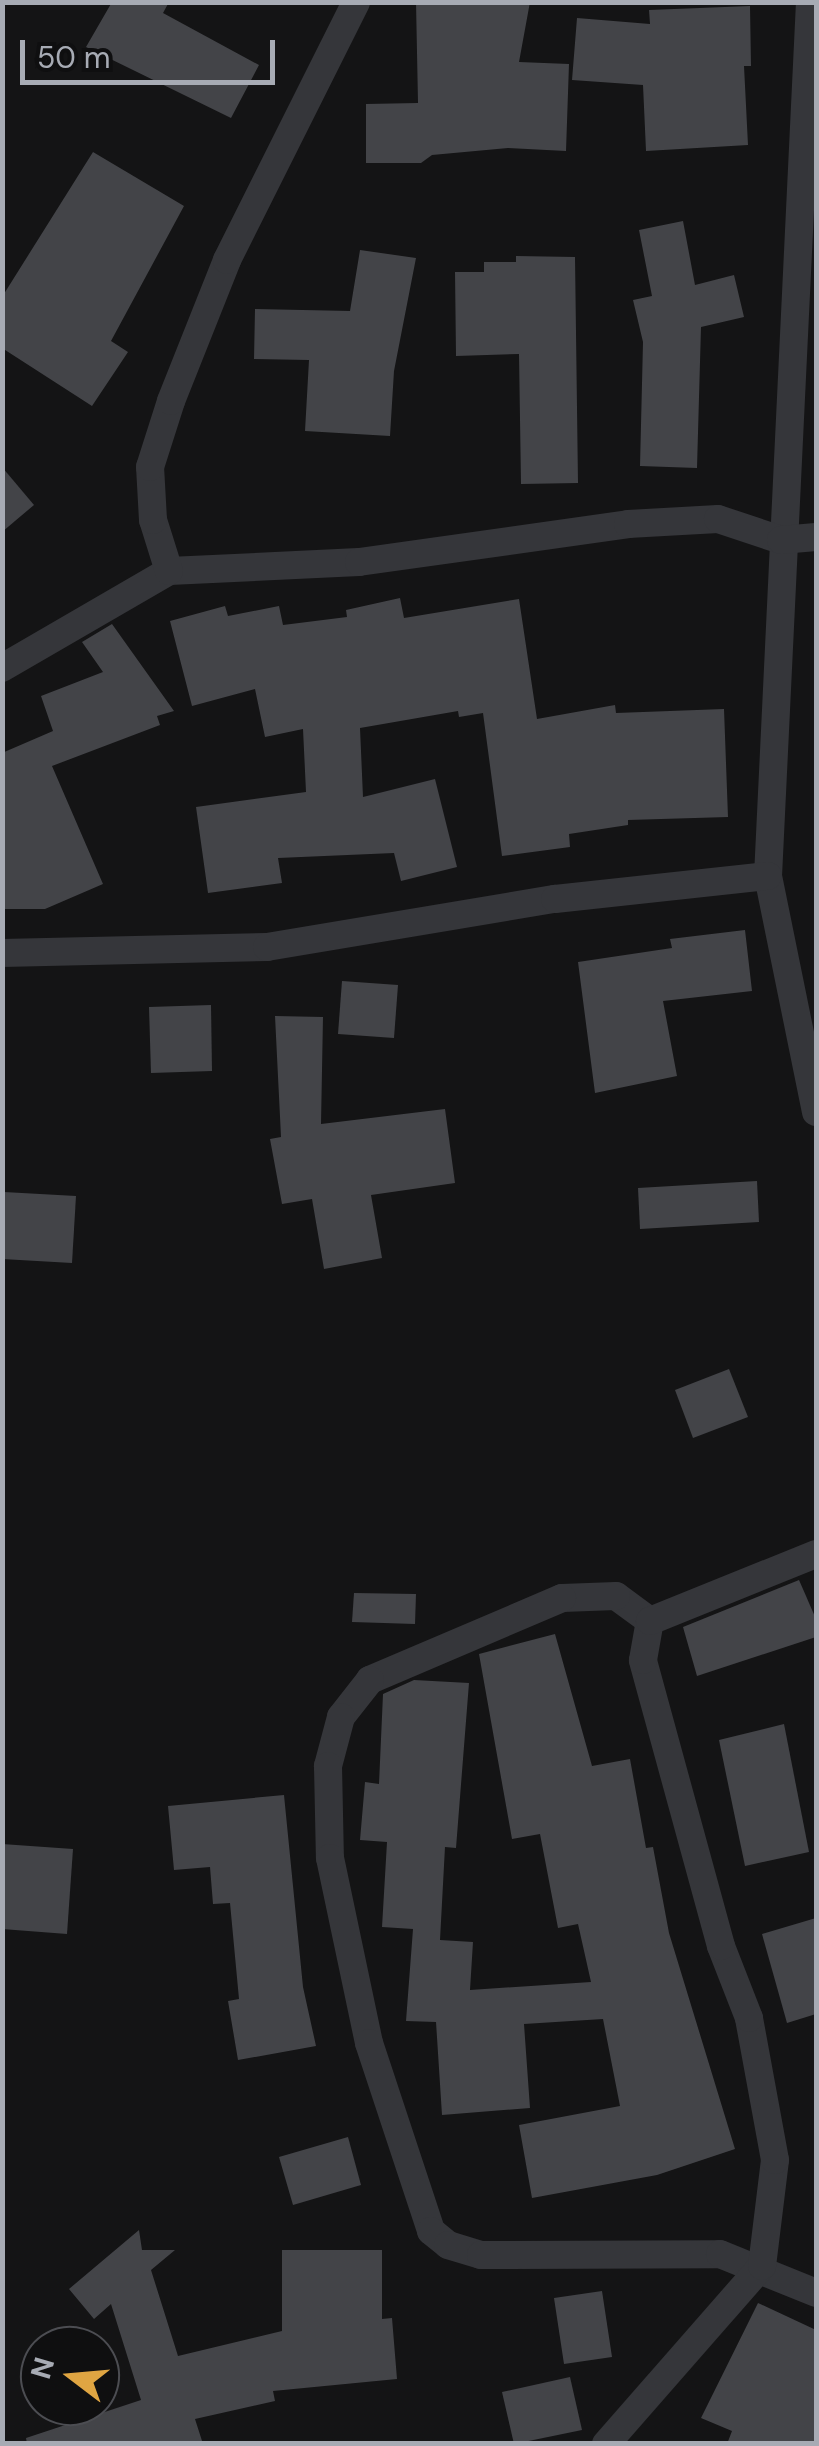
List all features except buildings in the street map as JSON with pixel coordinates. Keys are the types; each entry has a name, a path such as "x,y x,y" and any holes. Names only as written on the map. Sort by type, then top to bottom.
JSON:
{"street":[{"path":"169,571 154,520 150,467 170,401 227,260 356,2"},
{"path":"810,2 781,540 768,876 816,1112"},
{"path":"2,668 169,571 359,562 646,523 718,520 781,540 816,537"},
{"path":"2,952 267,946 556,899 768,876"},
{"path":"650,1621 816,1554"},
{"path":"650,1621 616,1596 562,1598 370,1680 341,1717 328,1766 330,1858 369,2043 431,2231 448,2245 480,2255 720,2254 762,2266 816,2293"},
{"path":"606,2444 762,2266 775,2160 767,2093 643,1660 650,1621"}]}
